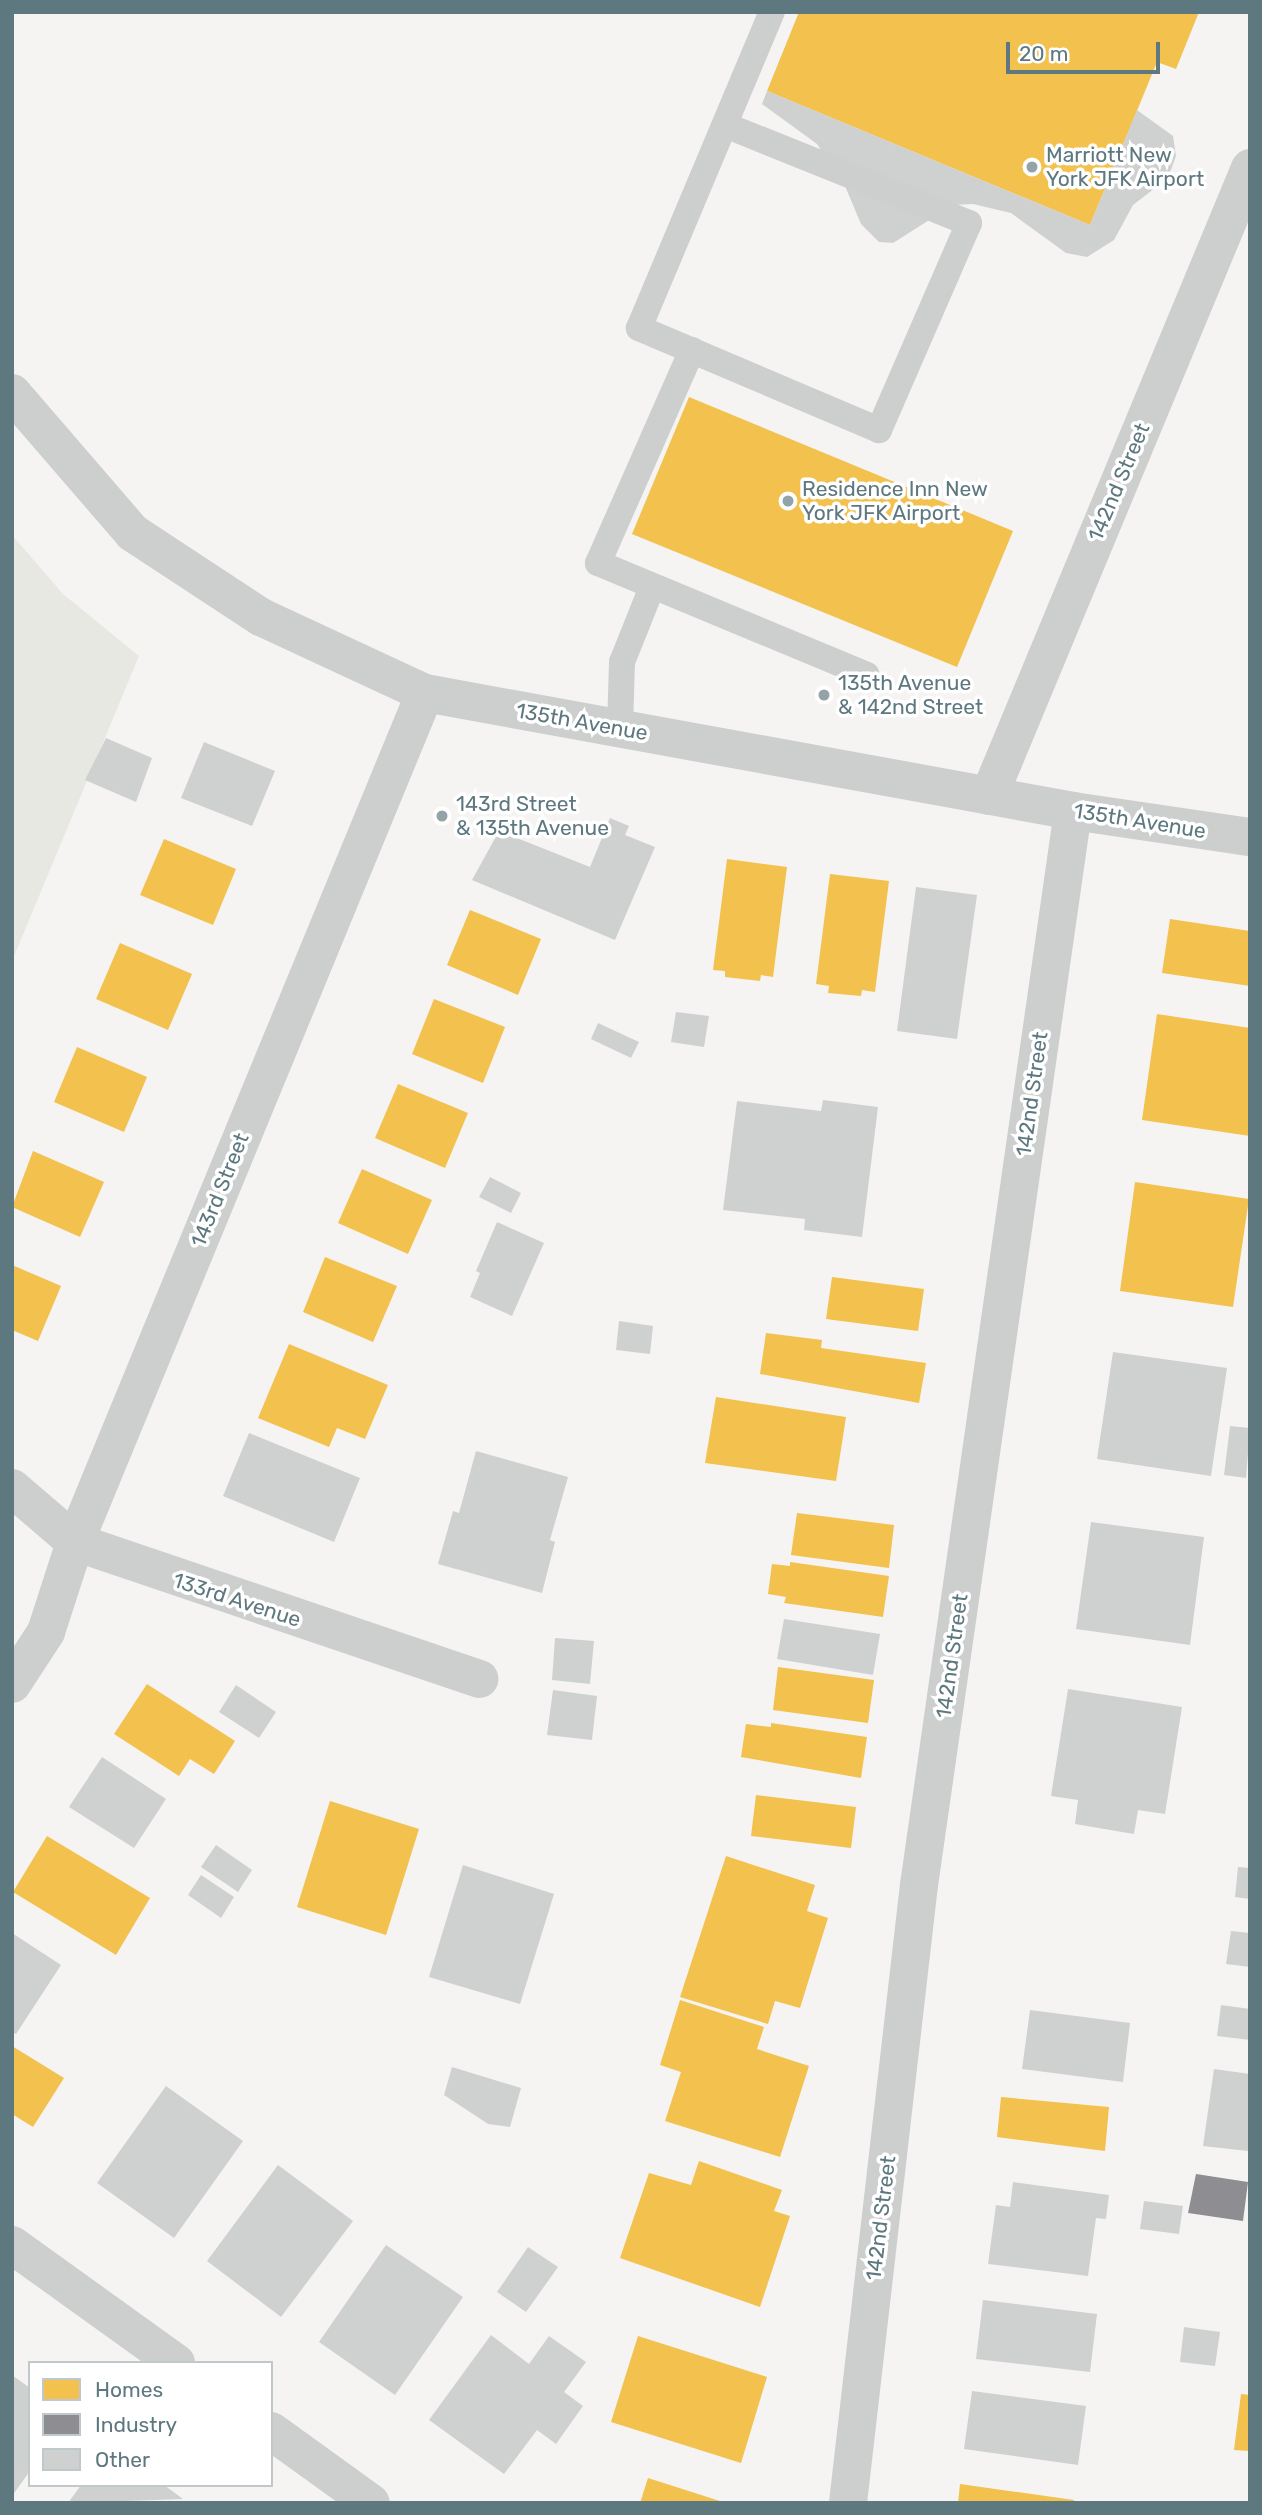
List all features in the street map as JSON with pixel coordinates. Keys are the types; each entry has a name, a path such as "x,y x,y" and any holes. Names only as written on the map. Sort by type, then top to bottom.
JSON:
{"street":[{"name":"142nd Street","path":"989,796 1250,168"},
{"name":"135th Avenue","path":"12,393 134,533 261,617 425,693 1073,811 1250,837"},
{"name":"143rd Street","path":"12,1684 46,1632 75,1542 425,693"},
{"name":"142nd Street","path":"848,2503 919,1885 1073,811"},
{"name":"133rd Avenue","path":"12,1488 75,1542 479,1679"},
{"path":"12,2245 173,2361"},
{"path":"273,2432 371,2503"}],"lane":[{"path":"725,125 969,223 879,430 639,328 772,12"},
{"path":"692,350 598,563 867,676"},
{"path":"620,729 622,662 652,587"}],"shaded area":[{"path":"12,535 63,594 139,656 12,961"}],"building: Homes":[{"name":"Marriott New York JFK Airport","path":"799,12 1199,12 1176,69 1157,62 1090,225 767,91"},
{"path":"689,397 1013,531 957,667 632,534"},
{"path":"164,839 236,869 213,925 140,895"},
{"path":"727,859 787,867 773,977 761,975 760,981 725,977 725,971 713,970"},
{"path":"830,874 889,881 875,992 862,990 861,996 828,993 829,986 816,984"},
{"path":"470,910 541,939 518,995 447,965"},
{"path":"1170,919 1250,931 1250,986 1162,973"},
{"path":"120,943 192,974 168,1030 96,999"},
{"path":"434,999 505,1027 483,1083 412,1054"},
{"path":"1157,1014 1250,1028 1250,1136 1142,1120"},
{"path":"77,1047 147,1077 124,1132 54,1102"},
{"path":"398,1084 468,1113 445,1168 375,1138"},
{"path":"33,1151 104,1182 80,1237 12,1207"},
{"path":"362,1169 432,1200 408,1254 338,1223"},
{"path":"1135,1182 1249,1199 1233,1307 1120,1291"},
{"path":"325,1257 397,1286 373,1342 303,1312"},
{"path":"12,1265 61,1286 38,1341 12,1330"},
{"path":"832,1277 924,1289 918,1331 826,1319"},
{"path":"766,1333 822,1340 821,1348 926,1363 919,1403 760,1374"},
{"path":"289,1344 388,1385 365,1439 337,1428 329,1447 258,1418"},
{"path":"716,1397 846,1417 836,1481 705,1463"},
{"path":"797,1513 894,1525 889,1568 791,1555"},
{"path":"790,1562 889,1576 883,1617 784,1603 786,1597 768,1594 772,1564 790,1566"},
{"path":"778,1667 874,1680 868,1723 773,1710"},
{"path":"147,1684 235,1741 214,1774 190,1759 179,1776 114,1734"},
{"path":"771,1723 867,1737 861,1778 741,1757 746,1724 771,1727"},
{"path":"756,1795 856,1807 851,1848 751,1836"},
{"path":"330,1801 419,1829 386,1935 297,1907"},
{"path":"47,1836 150,1898 116,1955 13,1892"},
{"path":"726,1856 815,1885 807,1911 828,1918 800,2008 775,2001 768,2024 680,1997"},
{"path":"680,2000 764,2027 757,2049 809,2066 780,2157 665,2121 681,2072 660,2065"},
{"path":"12,2046 64,2078 33,2127 12,2114"},
{"path":"1001,2097 1109,2107 1105,2151 997,2137"},
{"path":"699,2161 782,2190 774,2211 790,2216 760,2307 620,2258 649,2173 691,2185"},
{"path":"638,2336 767,2377 741,2463 611,2422"},
{"path":"1241,2394 1250,2395 1250,2451 1234,2450"},
{"path":"648,2478 723,2502 723,2503 640,2503"},
{"path":"960,2484 1074,2500 1074,2503 958,2503"}],"building: Industry":[{"path":"1196,2174 1248,2182 1243,2221 1188,2213"}],"building: Other":[{"path":"767,91 1090,225 1137,110 1173,136 1176,156 1168,178 1133,205 1114,240 1087,257 1066,253 1011,213 973,204 953,205 893,243 879,242 861,224 845,186 817,144 762,104"},
{"path":"106,738 152,758 136,802 85,780"},
{"path":"204,742 275,771 252,826 181,798"},
{"path":"610,818 629,826 625,835 655,847 615,940 472,880 499,831 590,867"},
{"path":"916,887 977,895 957,1039 897,1031"},
{"path":"676,1012 709,1016 704,1047 671,1042"},
{"path":"598,1023 639,1042 631,1058 591,1039"},
{"path":"823,1100 878,1107 862,1237 804,1230 805,1219 723,1210 737,1101 821,1111"},
{"path":"490,1177 521,1193 511,1213 479,1197"},
{"path":"497,1222 544,1243 512,1316 470,1297 480,1273 476,1271"},
{"path":"619,1321 653,1326 650,1354 616,1350"},
{"path":"1113,1352 1227,1368 1211,1476 1097,1459"},
{"path":"1230,1426 1250,1428 1246,1478 1224,1475"},
{"path":"249,1433 360,1478 334,1542 223,1496"},
{"path":"476,1451 568,1477 550,1540 555,1542 542,1593 438,1564 453,1511 459,1513"},
{"path":"1091,1522 1204,1537 1190,1645 1076,1629"},
{"path":"784,1619 880,1634 873,1675 777,1659"},
{"path":"555,1638 594,1641 590,1684 552,1680"},
{"path":"236,1685 276,1712 259,1738 219,1712"},
{"path":"1068,1689 1182,1707 1165,1814 1138,1810 1134,1834 1075,1824 1078,1800 1051,1796"},
{"path":"553,1690 597,1696 592,1740 547,1735"},
{"path":"102,1757 166,1799 134,1848 69,1807"},
{"path":"216,1845 252,1870 238,1892 201,1867"},
{"path":"463,1865 554,1894 520,2004 429,1977"},
{"path":"1238,1867 1250,1868 1250,1899 1235,1897"},
{"path":"201,1875 234,1897 221,1918 188,1895"},
{"path":"1231,1931 1250,1933 1250,1967 1226,1964"},
{"path":"12,1933 61,1965 16,2034 12,2032"},
{"path":"1221,2005 1250,2009 1250,2040 1217,2036"},
{"path":"1030,2010 1130,2023 1123,2082 1022,2069"},
{"path":"452,2067 521,2088 510,2127 488,2124 444,2095"},
{"path":"1214,2069 1250,2074 1248,2151 1203,2146"},
{"path":"166,2086 243,2141 174,2238 97,2183"},
{"path":"278,2165 353,2221 281,2317 207,2261"},
{"path":"1013,2182 1109,2195 1106,2219 1096,2218 1088,2276 988,2264 996,2205 1010,2207"},
{"path":"1144,2201 1183,2206 1179,2234 1140,2229"},
{"path":"386,2245 463,2297 395,2395 319,2342"},
{"path":"528,2247 558,2267 526,2312 497,2292"},
{"path":"983,2300 1097,2314 1090,2372 976,2359"},
{"path":"1184,2327 1220,2332 1215,2366 1180,2362"},
{"path":"491,2335 529,2364 549,2336 586,2362 564,2392 583,2406 556,2444 537,2430 504,2474 429,2420"},
{"path":"12,2375 28,2387 28,2474 12,2496"},
{"path":"972,2391 1086,2406 1078,2465 964,2449"},
{"path":"80,2487 167,2487 183,2499 68,2503"}],"place":[{"name":"Marriott New York JFK Airport","path":"1032,167"},
{"name":"Residence Inn New York JFK Airport","path":"788,501"},
{"name":"135th Avenue & 142nd Street","path":"824,695"},
{"name":"143rd Street & 135th Avenue","path":"442,816"}]}
